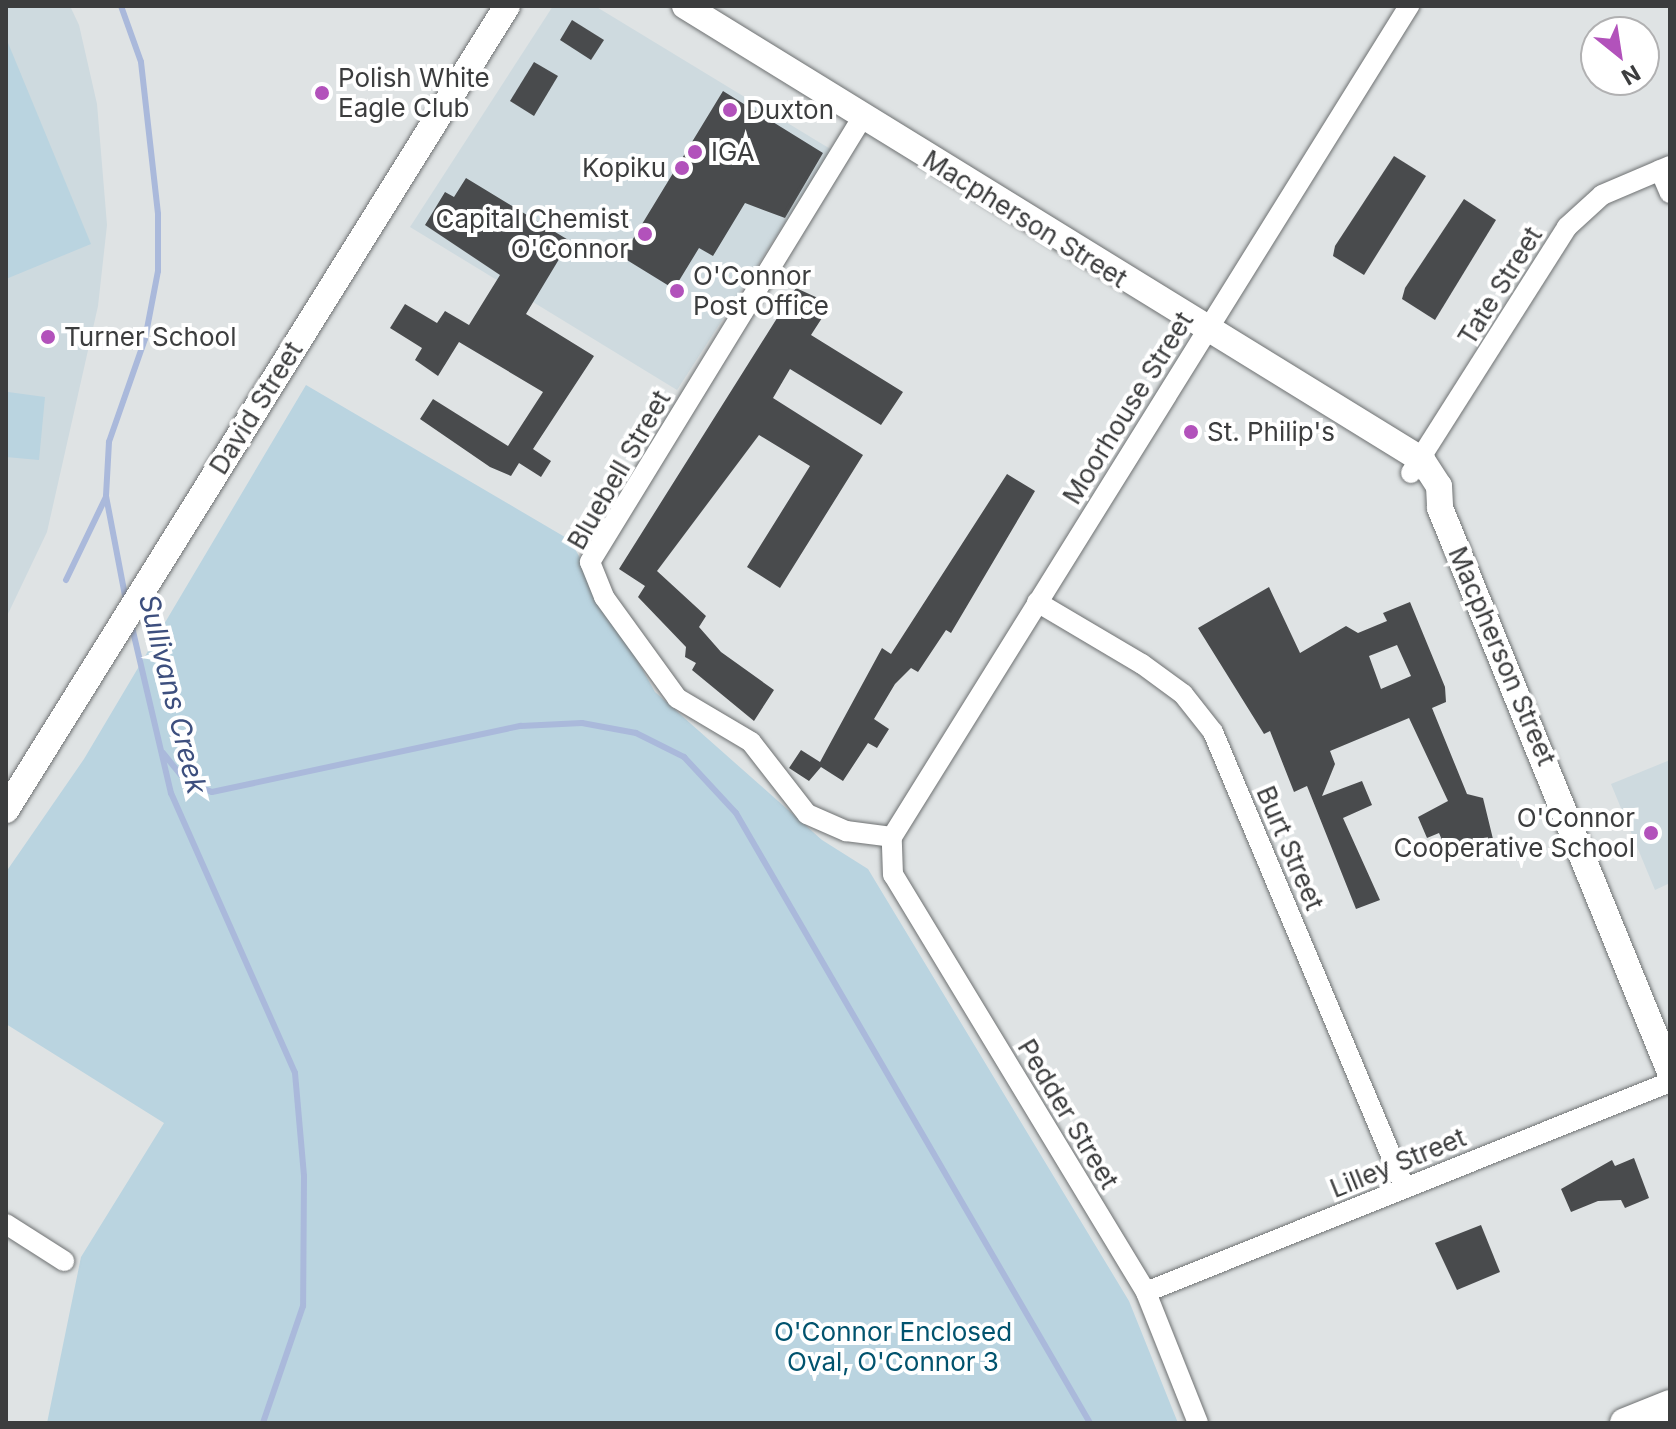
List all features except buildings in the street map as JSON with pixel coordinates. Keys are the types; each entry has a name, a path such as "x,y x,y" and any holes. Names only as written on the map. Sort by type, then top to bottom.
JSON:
{"main road":[{"path":"1625,1423 1670,1405"}],"street":[{"name":"David Street","path":"6,810 507,6"},
{"name":"Macpherson Street","path":"685,6 1206,331 1368,425 1416,466 1440,508 1670,1072"},
{"name":"Moorhouse Street","path":"892,837 1409,6"},
{"name":"Bluebell Street","path":"862,118 590,562 604,597 677,698 751,742 807,814 846,831 892,837"},
{"path":"1665,168 1670,193"},
{"name":"Tate Street","path":"1416,466 1567,227 1602,195 1665,168"},
{"name":"Burt Street","path":"1037,602 1142,664 1183,694 1213,732 1405,1188"},
{"name":"Pedder Street","path":"892,837 893,875 1146,1292 1198,1423"},
{"name":"Lilley Street","path":"1146,1292 1670,1082"},
{"path":"6,1224 64,1261"}],"shaded area":[{"name":"Turner School","path":"6,6 70,6 79,25 97,104 107,225 98,306 47,532 6,618"},
{"path":"553,6 595,6 832,150 677,390 410,227"},
{"name":"O'Connor Cooperative School","path":"1670,760 1670,883 1655,890 1611,784"}],"green space":[{"path":"6,38 91,244 6,279"},
{"name":"O'Connor Enclosed Oval, O'Connor 3","path":"306,385 570,540 655,692 822,840 868,869 1129,1301 1178,1423 47,1423 81,1257 164,1123 6,1024 6,872 84,759"},
{"path":"8,392 45,397 39,460 6,457"}],"waterway":[{"name":"Sullivans Creek","path":"121,6 141,62 158,214 158,271 145,339 109,442 106,496 126,601"},
{"path":"66,580 106,497"},
{"name":"Sullivans Creek","path":"132,627 171,793 295,1073 304,1176 303,1306 263,1423"},
{"path":"163,753 186,781 212,792 521,726 582,723 636,733 684,757 736,813 1090,1423"}],"place":[{"name":"Polish White Eagle Club","path":"322,93"},
{"name":"Duxton","path":"730,110"},
{"name":"IGA","path":"695,152"},
{"name":"Kopiku","path":"682,168"},
{"name":"Capital Chemist O'Connor","path":"645,234"},
{"name":"O'Connor Post Office","path":"677,291"},
{"name":"Turner School","path":"48,337"},
{"name":"St. Philip's","path":"1191,432"},
{"name":"O'Connor Cooperative School","path":"1651,833"}]}
